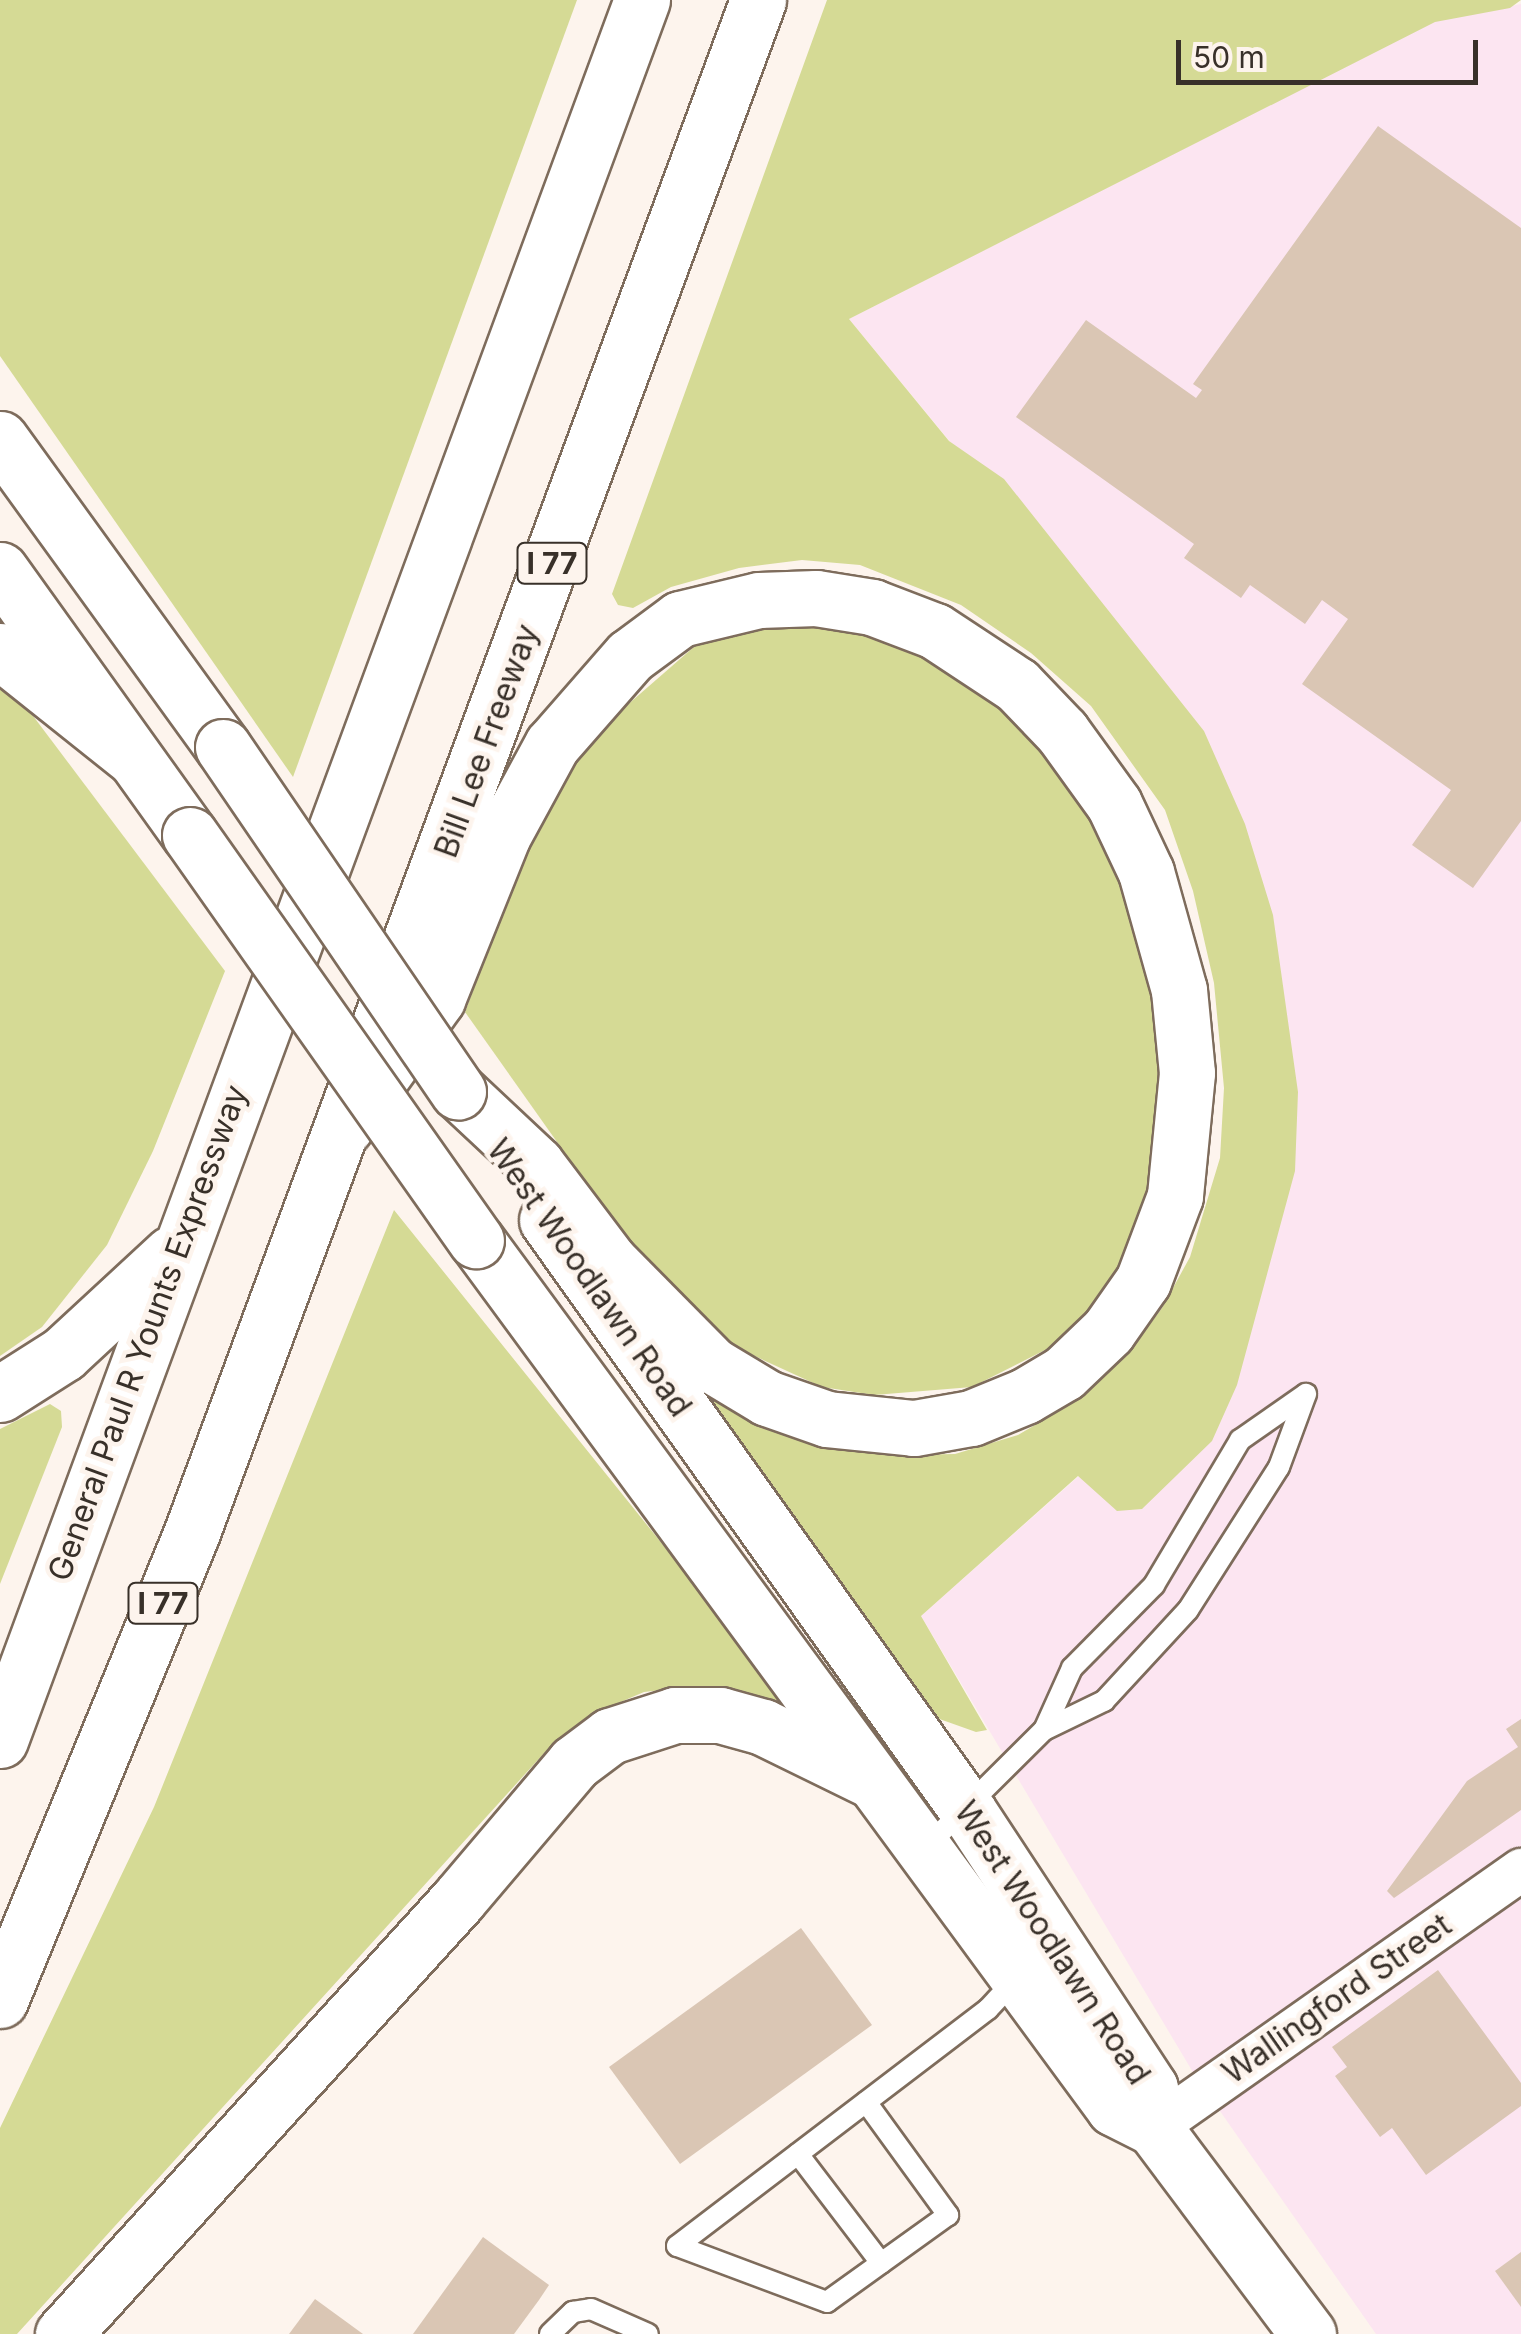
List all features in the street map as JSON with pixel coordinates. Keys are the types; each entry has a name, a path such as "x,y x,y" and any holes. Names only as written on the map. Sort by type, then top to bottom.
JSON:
{"main road":[{"name":"General Paul R Younts Expressway","path":"0,1740 176,1248 642,0"},
{"name":"Bill Lee Freeway","path":"0,2000 192,1532 345,1127 758,0"},
{"path":"0,439 222,747 458,1091 622,1275 712,1365 767,1398 856,1426 914,1428 971,1418 1026,1396 1064,1372 1108,1331 1142,1281 1176,1196 1188,1073 1179,990 1146,872 1114,804 1062,732 1017,685 935,631 872,607 816,598 758,600 680,619 630,656 552,746 502,837 437,998 345,1127"},
{"name":"West Woodlawn Road","path":"0,570 476,1240 866,1778 1114,2108 1154,2128 1308,2334"},
{"path":"0,651 133,757"},
{"name":"West Woodlawn Road","path":"510,1152 968,1811 1150,2088 1154,2128"},
{"path":"0,1394 63,1354 176,1248"},
{"path":"63,2334 458,1900 574,1763 610,1736 675,1715 720,1715 763,1727 866,1778"}],"street":[{"name":"Wallingford Street","path":"1154,2128 1521,1870"}],"lane":[{"path":"922,1852 968,1811 1044,1730 1072,1668 1154,1585 1240,1440 1306,1394 1279,1467 1188,1610 1104,1701 1044,1730"},
{"path":"866,2102 948,2215 828,2302 676,2246 866,2102 988,2010 1016,1979"},
{"path":"798,2154 882,2263"},
{"path":"550,2334 573,2312 592,2309 648,2334"}],"shaded area":[{"path":"1521,4 1521,2334 1376,2334 1194,2074 921,1616 1140,1422 1285,1160 1124,653 849,319 1435,21"}],"green space":[{"path":"0,0 577,0 293,777 0,356"},
{"path":"827,0 1521,0 1510,8 1435,22 849,319 949,441 1004,479 1204,731 1245,824 1273,915 1298,1092 1295,1171 1237,1385 1212,1441 1142,1509 1117,1511 1078,1476 921,1616 987,1730 976,1732 931,1716 697,1393 709,1382 832,1443 903,1455 955,1454 1018,1435 1069,1405 1128,1354 1162,1308 1190,1257 1220,1158 1224,1088 1214,983 1193,891 1165,810 1091,706 1031,653 961,605 860,565 802,560 739,568 671,587 633,608 618,605 612,594"},
{"path":"775,621 882,630 1008,706 1089,802 1141,924 1164,1067 1158,1152 1147,1197 1118,1270 1078,1324 1047,1349 972,1387 874,1395 822,1387 735,1347 637,1255 465,1012 527,846 571,766 602,727 695,646 716,634"},
{"path":"0,672 225,971 153,1151 107,1245 42,1327 0,1356"},
{"path":"394,1210 786,1698 777,1709 696,1686 644,1692 595,1713 546,1751 17,2334 0,2334 0,2128 154,1807"},
{"path":"50,1404 61,1411 62,1427 0,1584 0,1429"}],"building":[{"path":"1378,126 1521,228 1521,821 1473,888 1412,845 1451,790 1302,684 1348,619 1322,600 1305,624 1250,585 1241,598 1184,558 1194,544 1016,417 1086,320 1196,398 1202,390 1193,384"},
{"path":"1521,1719 1521,1810 1394,1898 1387,1891 1467,1781 1518,1747 1506,1729"},
{"path":"801,1928 872,2025 680,2164 609,2067"},
{"path":"1438,1970 1521,2083 1521,2106 1426,2175 1392,2128 1380,2137 1335,2076 1347,2067 1332,2047"},
{"path":"483,2237 549,2285 539,2300 514,2334 413,2334"},
{"path":"1521,2252 1521,2307 1495,2271"},
{"path":"315,2299 363,2334 289,2334"}]}
